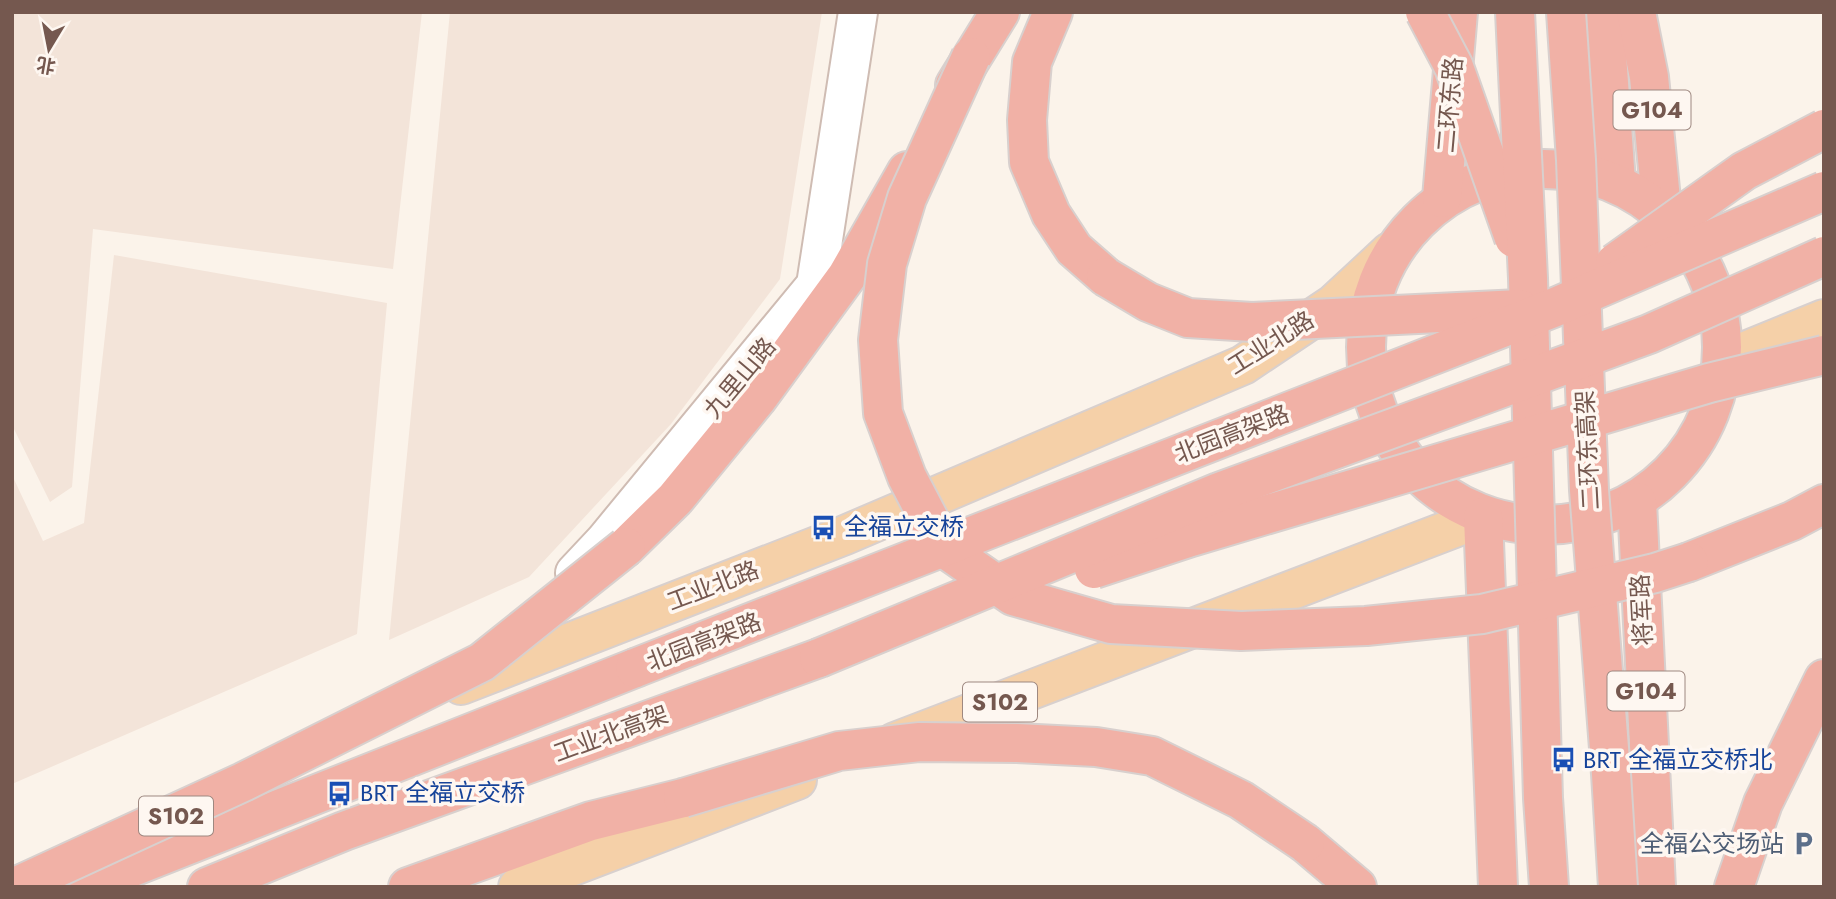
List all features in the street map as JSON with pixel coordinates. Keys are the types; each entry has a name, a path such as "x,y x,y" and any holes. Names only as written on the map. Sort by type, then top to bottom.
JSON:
{"highway":[{"path":"15,887 243,782 482,662 626,547 676,499 757,399 847,276 971,57 1000,12"},
{"path":"1053,12 1032,62 1027,120 1029,162 1051,214 1074,249 1106,277 1148,302 1188,318 1252,322 1553,308 1744,171 1824,129"},
{"path":"1425,12 1454,68 1528,278"},
{"name":"二环东路","path":"1442,198 1458,12"},
{"name":"二环东路","path":"1501,12 1506,171"},
{"path":"1515,12 1528,278 1543,798 1549,887"},
{"name":"G104","path":"1604,12 1616,182"},
{"name":"G104","path":"1636,12 1649,77 1662,210"},
{"name":"二环东高架","path":"1567,15 1576,160 1589,490 1618,887"},
{"path":"971,57 907,198 887,264 877,340 883,413 907,477 944,548 1013,596 1111,624 1241,631 1366,626 1482,614 1667,569 1792,521 1824,504"},
{"path":"1562,168 1616,182 1662,210 1696,251 1726,359 1711,415 1681,464 1637,502 1588,522 1535,527 1483,517 1427,484 1386,434 1365,372 1368,307 1390,252 1442,198 1506,171 1562,168"},
{"name":"北园高架路","path":"635,668 1553,308 1824,191"},
{"name":"北园高架路","path":"819,658 1219,492 1650,334 1824,256"},
{"path":"819,658 1204,533 1709,383 1824,355"},
{"name":"将军路","path":"1637,502 1656,887"},
{"path":"1483,517 1498,887"},
{"name":"工业北高架","path":"207,887 345,831 819,658"},
{"name":"工业北高架","path":"82,887 635,668"},
{"path":"1734,887 1763,803 1824,679"},
{"path":"408,887 592,821 683,799 839,751 920,742 1096,747 1152,756 1241,800 1305,843 1357,887"}],"main road":[{"path":"1696,251 1824,198"},
{"name":"工业北路","path":"15,887 479,676 845,535 1243,365 1334,304 1390,252"},
{"path":"1726,359 1824,319"},
{"name":"S102","path":"517,887 1483,517"}],"street":[{"name":"九里山路","path":"479,676 605,541 817,285 858,12"}],"shaded area":[{"path":"12,12 422,12 393,269 93,229 72,487 50,502 12,425"},
{"path":"450,12 822,12 780,279 671,424 529,577 389,640"},
{"path":"114,255 387,303 357,634 12,784 12,475 43,541 84,523"}],"place":[{"name":"全福立交桥","path":"824,527"},
{"name":"BRT 全福立交桥北","path":"1563,760"},
{"name":"BRT 全福立交桥","path":"340,793"},
{"name":"全福公交场站","path":"1804,844"}]}
